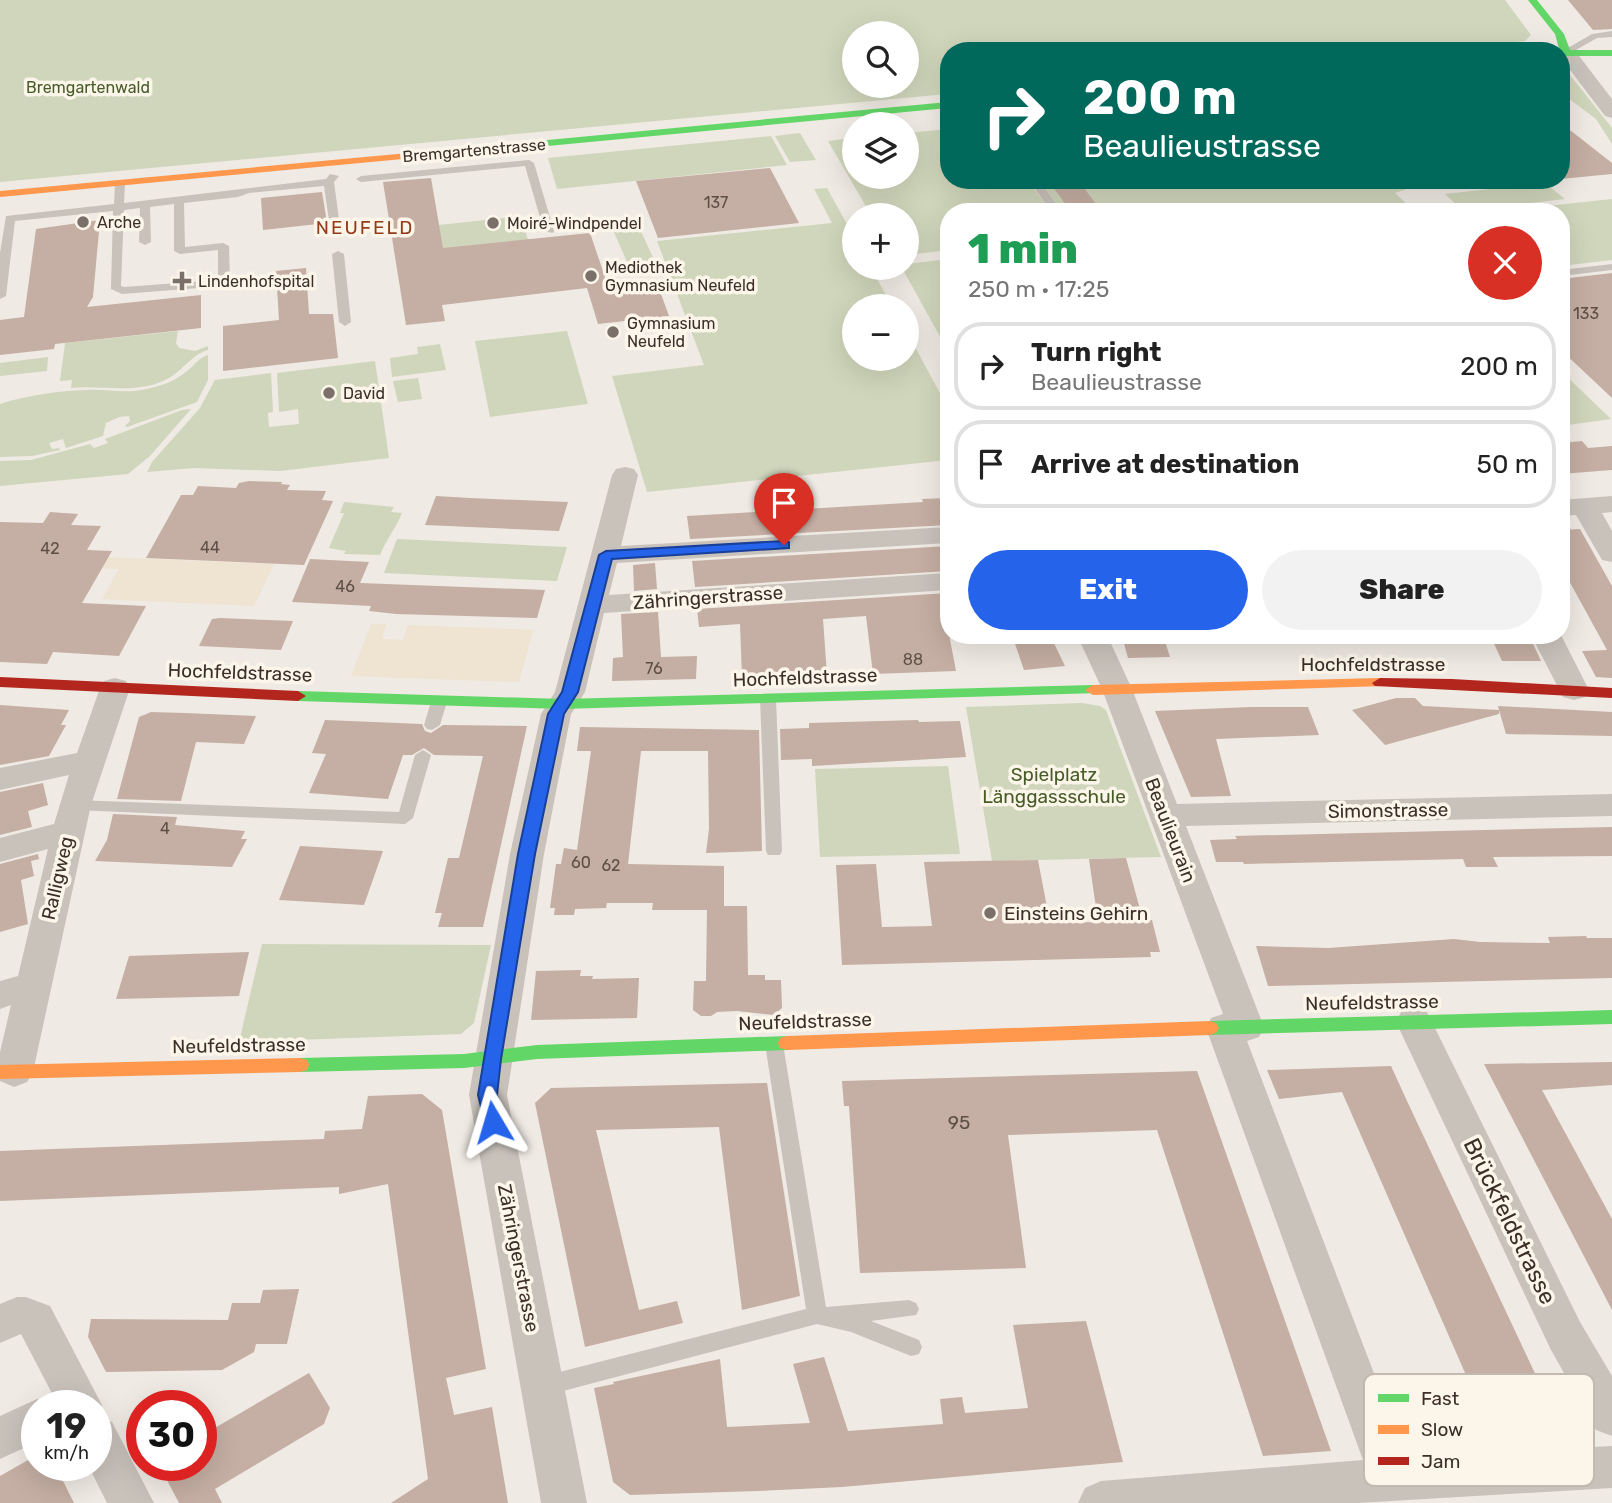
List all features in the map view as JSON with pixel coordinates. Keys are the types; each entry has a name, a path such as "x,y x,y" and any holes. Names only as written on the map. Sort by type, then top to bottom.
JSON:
{"street":[{"path":"1531,0 1559,34 1561,42"},
{"path":"1570,53 1612,53"},
{"path":"1570,61 1612,112"},
{"name":"Bremgartenstrasse","path":"0,194 940,106"},
{"name":"Zähringerstrasse","path":"564,1503 488,1095 527,854 556,714 570,692 625,475"},
{"path":"1573,507 1612,504"},
{"path":"1573,507 1612,554"},
{"path":"606,555 940,535"},
{"name":"Zähringerstrasse","path":"594,605 940,583"},
{"name":"Beaulieurain","path":"1096,644 1117,689 1165,814 1235,1027 1364,1398"},
{"path":"1550,644 1574,691"},
{"name":"Hochfeldstrasse","path":"0,682 439,702 562,704 1401,683 1612,693"},
{"name":"Ralligweg","path":"5,1065 16,991 88,761 114,688"},
{"path":"0,779 88,761"},
{"name":"Simonstrasse","path":"1165,814 1612,805"},
{"path":"0,850 72,819"},
{"path":"0,1007 8,1005 13,1009 5,1050 5,1065"},
{"name":"Neufeldstrasse","path":"5,1065 492,1059 537,1052 1235,1027 1612,1017"},
{"name":"Brückfeldstrasse","path":"1414,1022 1565,1335 1588,1374"},
{"path":"15,1320 44,1332 67,1390"},
{"name":"Brückfeldstrasse","path":"1594,1385 1612,1416"},
{"path":"0,1439 21,1428"},
{"path":"112,1467 131,1503"},
{"path":"1594,1468 1612,1467"},
{"path":"1101,1503 1364,1481"}],"lane":[{"path":"1570,49 1588,40 1612,34"},
{"path":"1588,40 1612,40"},
{"path":"496,148 501,168"},
{"path":"450,173 451,152"},
{"path":"333,163 335,174 330,182 336,234"},
{"path":"361,180 501,168 529,163 549,231"},
{"path":"165,202 176,178"},
{"path":"0,296 10,218 330,182"},
{"path":"120,183 115,287 118,289 134,292 224,283 223,246 180,251 179,201"},
{"path":"145,204 145,242"},
{"path":"338,254 345,322"},
{"path":"1570,272 1612,267"},
{"path":"768,699 774,851"},
{"path":"432,724 439,702"},
{"path":"72,819 405,818 423,755"},
{"path":"774,1044 817,1315"},
{"path":"544,1386 817,1315 909,1309"},
{"path":"817,1315 853,1324 911,1347"}],"green space":[{"name":"Bremgartenwald","path":"0,0 1505,0 1531,35 1525,41 1515,42 940,42 940,95 919,97 919,21 842,21 842,98 905,98 0,182"},
{"path":"1570,75 1612,128 1612,144 1596,119 1570,100"},
{"path":"940,130 940,189 1034,189 1045,203 940,203 940,251 919,254 919,203 864,203 856,189 919,189 919,132"},
{"path":"800,133 816,160 790,162 775,136"},
{"path":"771,136 787,165 557,189 548,158"},
{"path":"842,139 842,165 828,141"},
{"path":"827,188 842,215 842,280 878,280 885,294 842,294 842,371 919,371 919,354 940,393 940,461 647,492 612,376 704,365 657,241 832,223 814,189"},
{"path":"1045,189 1407,189 1395,193 1406,203 1056,203"},
{"path":"1490,189 1552,189 1565,199 1531,203 1455,203 1445,194"},
{"path":"1612,199 1612,260 1570,265 1570,204"},
{"path":"521,216 528,240 429,250 439,225"},
{"path":"640,229 660,273 633,276 614,232"},
{"path":"940,260 940,337 919,294 909,280 919,280 919,263"},
{"path":"178,331 176,343 179,348 195,351 208,346 208,350 163,381 140,387 71,388 72,380 60,381 65,343"},
{"path":"567,331 588,404 490,417 475,341"},
{"path":"440,344 446,370 392,377 390,358 418,354 417,347"},
{"path":"208,355 208,380 197,402 127,427 125,426 130,421 129,416 119,417 106,423 103,436 66,448 63,439 49,443 52,449 60,450 32,456 0,457 0,404 54,392 132,391 152,388 178,378"},
{"path":"48,357 47,371 0,376 0,363"},
{"path":"375,361 389,458 280,471 194,468 147,472 152,462 200,408 215,380 271,373 273,412 268,413 269,427 299,424 298,409 279,412 277,373"},
{"path":"418,378 422,399 398,402 393,381"},
{"path":"1570,380 1611,419 1570,425"},
{"path":"191,409 150,456 128,474 0,486 0,461 31,460 90,444 94,448 108,443 105,439"},
{"path":"344,502 394,507 391,512 402,513 380,555 344,554 346,551 329,548 344,513 340,513"},
{"path":"397,539 567,547 557,581 384,573"},
{"name":"Spielplatz Länggassschule","path":"1082,703 1100,706 1106,710 1161,857 992,861 966,707"},
{"path":"948,766 960,854 820,857 815,769"},
{"path":"262,944 491,945 474,1023 461,1034 239,1042"}],"shaded area":[{"path":"54,555 274,564 254,606 102,599 119,569 100,568"},
{"path":"371,624 386,624 382,639 403,640 408,625 533,630 519,682 351,676"}],"building":[{"path":"1568,0 1612,0 1612,29 1593,30"},
{"path":"1570,130 1612,163 1612,174 1570,178"},
{"path":"770,168 799,223 658,238 636,181"},
{"path":"431,178 443,248 590,233 606,280 609,279 612,288 657,283 669,316 598,324 587,288 442,305 445,321 406,325 383,182"},
{"path":"1054,189 1085,189 1095,203 1065,203"},
{"path":"322,192 327,223 263,230 261,198"},
{"path":"100,220 93,297 87,307 201,295 201,328 55,344 54,349 0,355 0,320 24,317 36,229"},
{"path":"306,268 309,314 333,314 338,358 223,371 223,326 279,320 276,271"},
{"path":"1612,273 1612,398 1570,358 1570,278"},
{"path":"1582,441 1588,448 1612,446 1612,470 1570,473 1570,442"},
{"path":"282,482 281,484 290,485 287,490 326,491 322,500 333,501 304,565 146,558 181,495 193,495 198,486 236,488 239,483"},
{"path":"436,496 568,502 559,531 425,525"},
{"path":"940,498 940,525 690,539 687,516 923,502 922,499"},
{"path":"50,512 78,514 71,525 101,526 87,550 112,551 82,603 146,606 119,656 53,652 47,664 0,662 0,522 43,523"},
{"path":"1580,529 1612,586 1612,678 1596,677 1582,651 1607,650 1570,582 1570,530"},
{"path":"940,546 940,572 695,587 692,561"},
{"path":"310,559 369,562 360,583 545,590 537,618 396,614 369,611 371,606 292,602"},
{"path":"655,563 657,589 634,591 633,565"},
{"path":"940,594 940,644 951,644 956,671 873,674 866,616 823,619 827,675 742,677 740,624 699,627 697,609"},
{"path":"658,612 661,657 697,656 696,679 612,681 613,658 623,657 621,614"},
{"path":"212,619 293,621 281,650 199,646"},
{"path":"1015,644 1054,644 1065,666 1024,670"},
{"path":"1124,644 1166,644 1170,657 1128,658"},
{"path":"1494,644 1533,644 1541,661 1502,661"},
{"path":"1396,698 1415,698 1423,706 1499,710 1499,714 1385,745 1352,710"},
{"path":"0,705 69,710 61,725 66,725 49,756 0,765"},
{"path":"1498,706 1612,712 1612,736 1506,734"},
{"path":"1308,707 1319,735 1216,739 1231,796 1191,797 1155,711"},
{"path":"151,712 256,716 244,744 196,742 181,801 117,799 139,717"},
{"path":"325,720 422,724 425,731 431,733 443,725 527,726 483,927 438,927 442,913 435,913 448,858 459,858 483,756 434,755 424,748 412,755 403,755 388,799 309,793 326,754 312,753"},
{"path":"960,721 966,757 812,766 812,759 781,760 780,729 809,728 809,723"},
{"path":"580,727 759,730 762,851 706,853 709,829 708,751 641,751 628,864 724,866 724,906 747,906 748,975 765,975 765,980 781,980 782,1008 774,1015 737,1011 701,1016 693,1010 694,981 706,981 707,910 652,910 653,903 607,903 606,908 575,909 574,915 554,915 555,908 550,908 556,864 561,864 564,848 577,850 591,751 577,751"},
{"path":"43,783 48,805 28,811 32,827 0,835 0,792"},
{"path":"113,814 177,817 175,825 245,831 241,839 247,839 232,867 95,861 107,840"},
{"path":"1612,827 1612,856 1493,857 1498,867 1466,867 1463,859 1244,864 1216,862 1210,840 1237,839 1235,836"},
{"path":"300,846 383,851 364,905 279,900"},
{"path":"38,854 39,859 31,861 34,876 21,880 28,924 0,932 0,864"},
{"path":"1126,858 1143,920 1152,920 1160,952 1150,952 1151,957 842,965 836,865 876,864 882,927 932,926 924,862 1038,860 1050,923 1098,922 1089,859"},
{"path":"1548,937 1612,938 1612,978 1268,986 1256,946 1328,948 1454,939 1550,943"},
{"path":"249,952 239,996 116,999 129,956"},
{"path":"581,970 580,976 593,976 592,979 639,978 637,1018 531,1020 536,971"},
{"path":"1612,1062 1612,1085 1542,1090 1612,1219 1612,1310 1484,1064"},
{"path":"1391,1066 1535,1374 1466,1374 1342,1092 1279,1099 1267,1070"},
{"path":"1197,1071 1331,1451 1263,1456 1157,1130 1008,1135 1026,1268 860,1273 849,1106 844,1106 842,1081"},
{"path":"767,1083 800,1296 742,1310 719,1127 596,1130 639,1310 677,1301 683,1323 585,1347 535,1103 551,1088"},
{"path":"422,1094 442,1110 486,1369 446,1378 454,1415 492,1407 508,1503 391,1503 428,1479 388,1184 339,1194 339,1187 0,1201 0,1151 324,1139 325,1131 362,1129 368,1096"},
{"path":"299,1289 287,1344 256,1344 254,1352 222,1370 106,1372 88,1337 91,1319 228,1320 232,1303 260,1303 263,1290"},
{"path":"1086,1321 1123,1462 842,1487 757,1491 630,1495 613,1482 594,1388 720,1359 727,1427 810,1423 793,1364 824,1357 848,1431 943,1424 940,1399 962,1397 965,1413 1028,1408 1013,1325"},
{"path":"309,1373 330,1408 324,1424 215,1489 222,1503 179,1503 167,1481 217,1481 217,1427"},
{"path":"21,1464 21,1481 63,1481 74,1503 0,1503 0,1476"}],"traffic: fast":[{"path":"1532,0 1559,34 1562,42"},
{"path":"1570,53 1612,53"},
{"path":"473,150 940,106"},
{"path":"298,696 562,704 1093,690"},
{"path":"1210,1028 1612,1017"},
{"path":"300,1065 464,1061 537,1052 787,1043"}],"traffic: slow":[{"path":"0,194 473,150"},
{"path":"1093,690 1380,683"},
{"path":"787,1043 1210,1028"},
{"path":"0,1072 300,1065"}],"traffic: jam":[{"path":"0,682 298,696"},
{"path":"1380,683 1452,684 1612,693"}],"place":[{"name":"Arche","path":"83,222"},
{"name":"Moiré-Windpendel","path":"493,223"},
{"name":"Mediothek Gymnasium Neufeld","path":"591,276"},
{"name":"Lindenhofspital","path":"182,281"},
{"name":"Gymnasium Neufeld","path":"613,332"},
{"name":"David","path":"329,393"},
{"name":"Einsteins Gehirn","path":"990,913"}],"district":[{"name":"NEUFELD","path":"365,227"}],"route":[{"path":"493,1122 488,1095 492,1059 527,854 556,714 570,692 606,555 784,545"}]}
